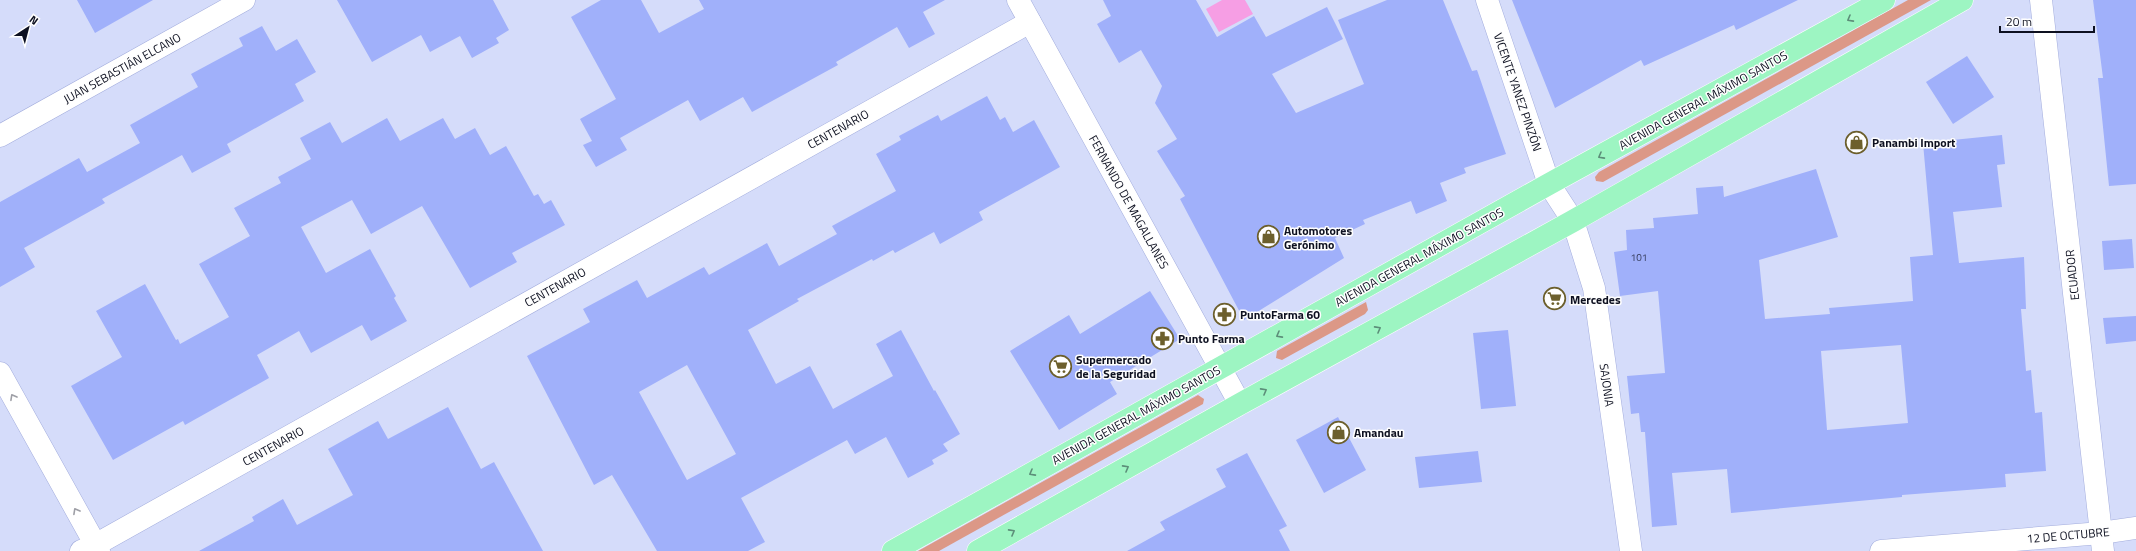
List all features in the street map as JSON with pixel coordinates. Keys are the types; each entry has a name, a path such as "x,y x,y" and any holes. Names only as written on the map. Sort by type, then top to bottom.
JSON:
{"main road":[{"name":"AVENIDA GENERAL MÁXIMO SANTOS","path":"893,551 1549,184 1884,0"},
{"path":"978,551 1240,404 1573,221 1962,0"}],"street":[{"name":"JUAN SEBASTIÁN ELCANO","path":"0,136 244,0"},
{"name":"FERNANDO DE MAGALLANES","path":"1018,0 1240,404"},
{"name":"VICENTE YANEZ PINZÓN","path":"1487,0 1549,184 1573,221"},
{"name":"ECUADOR","path":"2041,0 2102,542"},
{"name":"CENTENARIO","path":"91,549 1030,22"},
{"name":"SAJONIA","path":"1573,221 1594,288 1631,551"},
{"path":"0,373 91,549"},
{"name":"12 DE OCTUBRE","path":"1881,551 2102,542 2136,528"}],"shaded area":[{"path":"1222,0 1245,0 1253,14 1219,32 1206,9"},
{"path":"1908,0 1931,0 1603,182 1596,181 1595,177 1599,172"},
{"path":"1366,302 1368,310 1365,314 1282,360 1276,358 1277,351"},
{"path":"1198,395 1204,399 1203,404 939,551 918,551"}],"building":[{"path":"77,0 153,0 95,33"},
{"path":"337,0 493,0 509,30 496,38 499,43 472,58 460,36 430,52 421,35 372,62"},
{"path":"601,0 641,0 659,33 704,9 699,0 945,0 923,12 935,34 909,48 897,27 836,62 838,65 752,112 743,97 700,121 688,100 620,138 627,150 596,167 583,145 592,141 580,119 616,99 571,17"},
{"path":"1103,0 1196,0 1217,37 1254,16 1266,37 1327,7 1343,39 1272,74 1296,113 1364,84 1338,20 1387,0 1443,0 1472,71 1477,70 1506,154 1464,168 1466,173 1440,183 1447,201 1416,214 1411,201 1363,220 1365,224 1335,238 1344,258 1244,320 1180,199 1185,196 1157,151 1177,139 1155,103 1162,86 1141,50 1119,63 1097,24 1111,16"},
{"path":"1512,0 1798,0 1736,30 1734,25 1644,66 1641,60 1555,108"},
{"path":"2093,0 2136,0 2136,184 2109,186 2098,78 2103,78"},
{"path":"262,26 276,51 297,39 316,72 295,84 304,101 227,144 231,152 192,173 182,155 102,199 105,203 24,248 35,267 0,287 0,202 79,158 87,172 140,143 130,125 198,87 191,74 243,46 239,38"},
{"path":"1967,56 1994,97 1953,124 1926,82"},
{"path":"987,96 1000,120 1005,117 1013,132 1034,120 1060,167 979,212 983,220 940,244 934,232 895,253 893,250 873,261 872,259 797,299 799,301 748,330 776,384 810,366 833,409 893,376 876,344 901,330 934,391 935,390 960,434 943,444 948,451 932,460 934,464 908,478 886,437 855,454 847,440 741,498 765,542 748,551 657,551 612,475 594,485 527,356 590,322 583,309 637,280 647,298 704,267 709,275 767,243 779,266 837,234 832,226 896,191 876,154 901,140 899,136 938,115 941,121","holes":["687,365 736,454 687,480 639,392"]},
{"path":"387,118 400,141 443,118 455,139 475,128 490,155 506,146 534,196 538,194 544,204 551,200 565,225 512,253 517,262 470,288 422,206 371,234 352,200 301,227 326,273 370,249 396,296 394,298 407,321 371,341 362,325 311,353 299,331 257,355 269,378 185,425 183,421 113,460 71,386 122,357 96,311 145,284 176,340 178,339 180,344 229,317 199,264 250,236 234,208 281,183 278,177 311,159 300,138 330,122 342,143"},
{"path":"2002,135 2005,164 1997,165 2002,207 1953,212 1959,263 2024,257 2026,309 2021,309 2026,371 2031,370 2035,413 2042,412 2046,471 2005,474 2006,487 1902,495 1902,497 1731,513 1727,469 1672,473 1677,525 1652,527 1645,432 1641,432 1639,413 1631,414 1627,376 1665,373 1658,291 1620,296 1614,252 1627,250 1626,230 1654,228 1653,218 1698,214 1696,188 1723,186 1724,197 1816,169 1838,237 1759,260 1765,319 1830,314 1829,308 1913,301 1910,257 1933,255 1923,143","holes":["1901,345 1908,423 1827,430 1821,351"]},
{"path":"2132,239 2134,268 2104,270 2102,241"},
{"path":"1150,291 1180,339 1110,382 1117,394 1059,430 1010,351 1069,315 1080,334"},
{"path":"2136,316 2136,341 2106,344 2103,318"},
{"path":"1508,330 1516,406 1481,409 1473,333"},
{"path":"448,407 481,469 494,462 543,551 199,551 254,521 252,517 283,499 297,525 353,495 328,449 378,421 388,439"},
{"path":"1338,417 1366,470 1324,493 1296,440"},
{"path":"1478,451 1482,482 1419,488 1415,457"},
{"path":"1247,453 1287,526 1279,530 1290,551 1127,551 1165,530 1160,522 1226,487 1216,469"}],"place":[{"name":"Panambi Import","path":"1856,142"},
{"name":"Automotores Gerónimo","path":"1268,237"},
{"name":"Mercedes","path":"1555,299"},
{"name":"PuntoFarma 60","path":"1224,314"},
{"name":"Punto Farma","path":"1162,338"},
{"name":"Supermercado de la Seguridad","path":"1060,366"},
{"name":"Amandau","path":"1339,432"}]}
